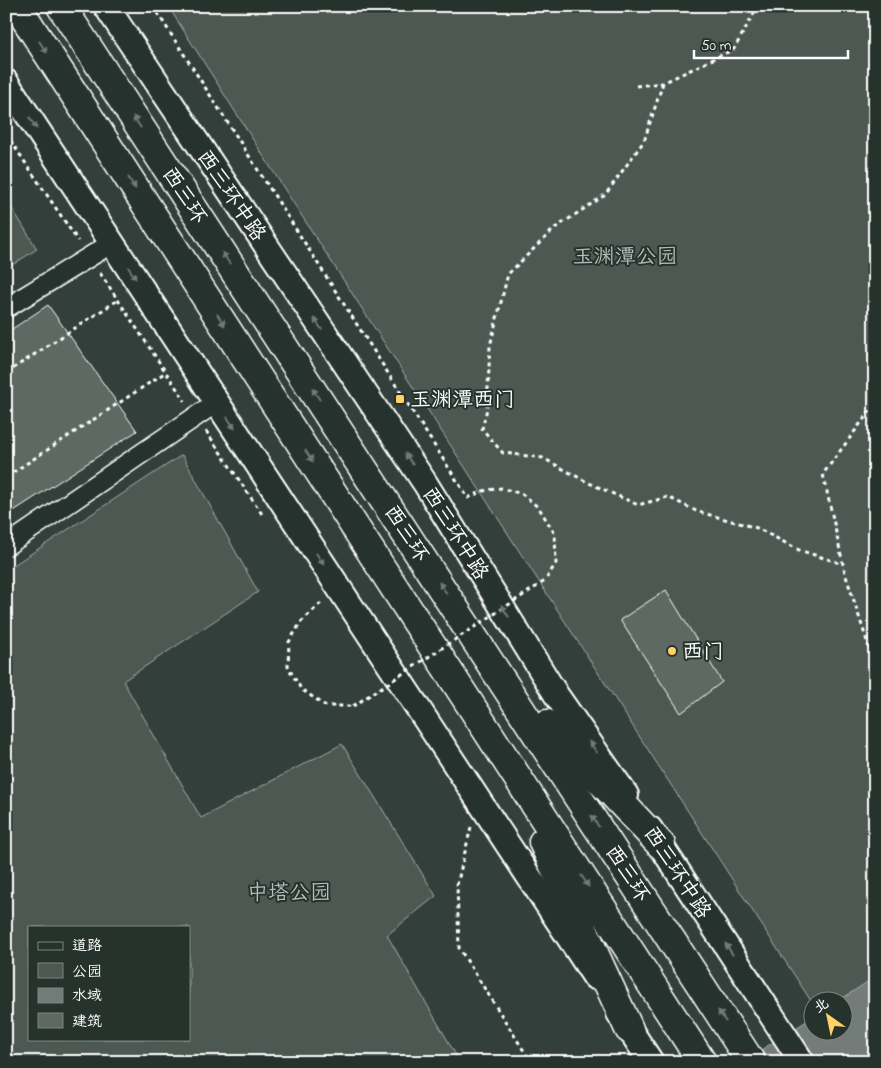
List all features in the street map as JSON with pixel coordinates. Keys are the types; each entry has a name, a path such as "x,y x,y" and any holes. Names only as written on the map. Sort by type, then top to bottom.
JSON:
{"highway":[{"name":"西三环","path":"17,6 702,1062"},
{"name":"西三环","path":"61,6 750,1059"},
{"path":"499,673 661,845"},
{"path":"502,752 629,1029"}],"street":[{"name":"西三环中路","path":"106,6 425,483 558,696 661,845 802,1062"},
{"path":"6,82 651,1062"},
{"path":"6,308 112,243"},
{"path":"6,546 217,402"}],"path":[{"path":"153,6 468,498 482,490 501,488 522,494 539,508 555,534 556,564 545,581 353,706 326,706 301,689 288,667 289,642 301,622 321,603"},
{"path":"636,86 663,83 734,49 758,6"},
{"path":"663,83 644,141 605,195 555,228 508,274 490,346 487,409 482,429 503,453 543,458 587,482 638,505 668,497 696,511 758,528 799,550 843,564"},
{"path":"6,373 118,300"},
{"path":"6,477 166,372"},
{"path":"875,404 824,474 843,564 875,666"},
{"path":"471,827 457,885 460,948 531,1062"}],"green space":[{"name":"玉渊潭公园","path":"168,6 875,6 875,1062 854,1040 854,990 804,990 285,190"},
{"path":"6,198 37,249 6,269"},
{"name":"中塔公园","path":"182,455 258,592 123,681 201,818 342,744 436,896 387,935 460,1062 6,1062 6,570"}],"water":[{"path":"875,977 875,1062 742,1062 804,1023 804,1040 854,1040 854,991"}],"building":[{"path":"48,305 137,431 6,516 6,333"},
{"name":"西门","path":"666,590 722,682 681,713 620,620"}],"place":[{"name":"玉渊潭西门","path":"400,399"},
{"name":"西门","path":"672,651"}]}
